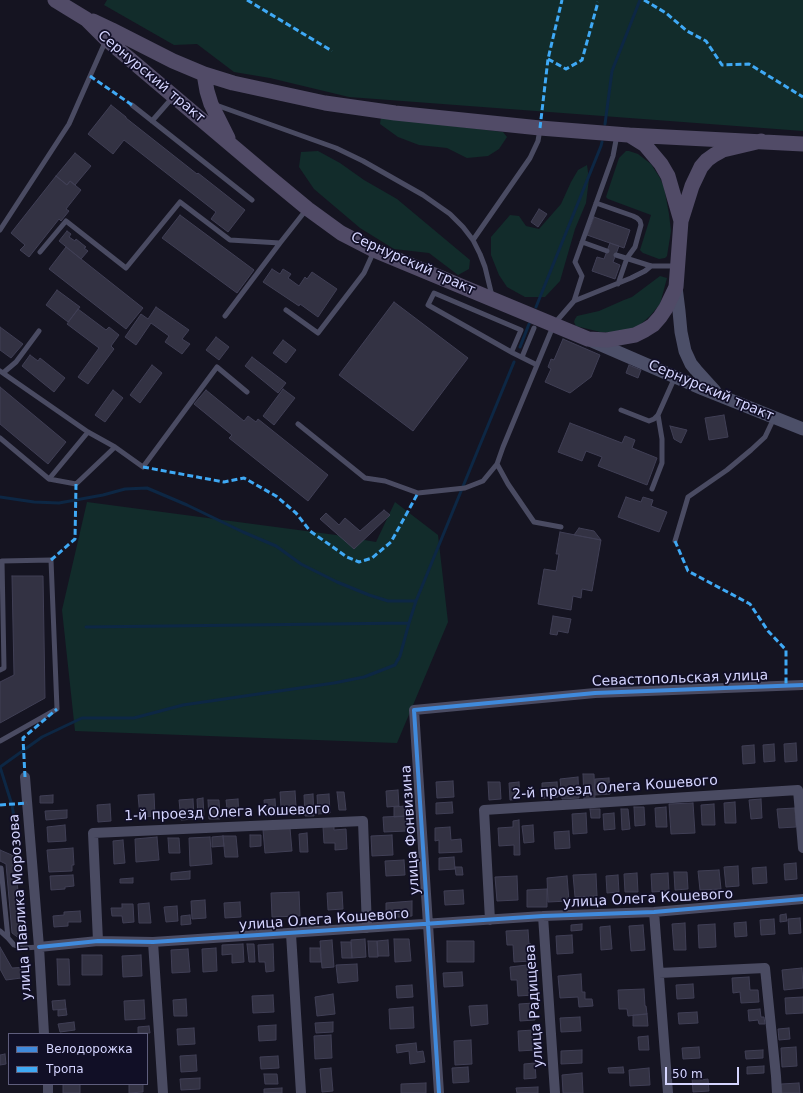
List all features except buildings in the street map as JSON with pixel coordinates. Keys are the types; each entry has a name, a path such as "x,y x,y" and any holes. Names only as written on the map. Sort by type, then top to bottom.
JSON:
{"main road":[{"name":"Сернурский тракт","path":"55,0 86,19 106,39 308,209 341,232 374,250 803,429"},
{"path":"86,19 204,74 233,83 346,107 540,128 803,144"},
{"path":"204,74 206,91 230,143"},
{"path":"623,134 645,145 661,164 668,176 681,221"},
{"path":"720,395 691,364 685,351 681,332 680,311 676,287 681,221 696,177 707,160 723,150 761,141"},
{"path":"588,339 607,340 622,338 635,335 645,330 660,317 676,287"}],"street":[{"name":"Севастопольская улица","path":"414,710 595,693 803,685"},
{"name":"улица Фонвизина","path":"414,710 439,1093"},
{"name":"улица Павлика Морозова","path":"25,777 39,947 44,1033"},
{"name":"2-й проезд Олега Кошевого","path":"490,920 484,810 798,790 803,848"},
{"name":"1-й проезд Олега Кошевого","path":"98,941 93,833 363,821 367,928"},
{"name":"улица Олега Кошевого","path":"39,947 98,941 153,942 543,916 654,912 803,899"},
{"path":"654,912 668,1093"},
{"name":"улица Радищева","path":"543,916 555,1093"},
{"path":"291,934 301,1093"},
{"path":"153,942 163,1093"},
{"path":"658,973 765,968 777,1093"}],"lane":[{"path":"0,228 69,124 106,39"},
{"path":"152,121 174,96"},
{"path":"211,104 336,148 363,160 423,194 450,214 473,240 485,267 493,299"},
{"path":"132,105 252,200"},
{"path":"473,240 530,158 538,141 540,128"},
{"path":"298,424 365,478 385,480 418,493 465,488 483,481 497,464 536,365 554,324 574,301 582,276 575,262 613,156 623,134"},
{"path":"40,252 66,221 126,268 180,202 230,240 280,243"},
{"path":"596,203 633,216 640,221 641,229 635,248 627,258 618,284"},
{"path":"225,316 280,243 308,209"},
{"path":"582,242 607,251"},
{"path":"286,310 318,333 364,273 374,250"},
{"path":"616,254 651,266 678,266"},
{"path":"574,301 641,274 651,266"},
{"path":"512,352 521,330 434,293 428,305 522,358 536,365"},
{"path":"522,358 534,328"},
{"path":"39,331 16,362 1,372 88,432 115,447 143,467 216,367 247,392"},
{"path":"620,410 649,420 654,419 658,415 675,376"},
{"path":"652,489 662,463 662,439 658,415"},
{"path":"675,541 688,498 727,470 765,437 774,417"},
{"path":"49,480 88,432"},
{"path":"0,438 49,480 76,484 115,447"},
{"path":"497,464 508,484 534,522 561,527"},
{"path":"0,670 4,668 2,561 51,560 57,709 0,741"},
{"path":"0,868 8,938"},
{"path":"0,931 14,945 23,948 39,947"}],"green space":[{"path":"107,0 803,0 803,131 349,97 270,78 234,72 197,44 174,45 104,5"},
{"path":"381,117 503,132 507,137 499,149 488,156 467,158 447,148 419,145 398,137 380,124"},
{"path":"318,151 397,199 470,260 469,269 458,275 429,253 394,249 360,228 314,189 299,167 301,152"},
{"path":"626,151 638,154 651,164 664,187 671,231 667,256 665,258 659,259 643,253 640,250 651,215 606,197 619,158"},
{"path":"587,165 589,179 586,203 575,229 560,281 545,297 525,297 507,287 499,275 491,255 491,237 510,215 519,216 526,226 539,229 561,204 578,170"},
{"path":"660,276 667,278 660,304 650,316 631,330 616,333 600,332 576,326 574,322 577,316 599,311 632,297"},
{"path":"87,502 336,535 376,542 395,502 438,535 448,622 397,743 75,731 62,610"}],"waterway":[{"path":"605,124 612,71 640,0"},
{"path":"536,307 602,142"},
{"path":"520,347 529,324"},
{"path":"398,660 416,601 514,362"},
{"path":"0,497 34,502 59,503 103,495 125,489 147,488 276,546 301,564 337,582 388,601 416,601"},
{"path":"86,627 409,623"},
{"path":"0,767 42,737 82,718 134,718 183,705 334,683 364,677 395,665 398,659"},
{"path":"0,767 12,805 20,853"}],"marked path":[{"path":"247,0 332,51"},
{"path":"540,128 548,59 562,0"},
{"path":"644,0 666,13 687,31 706,41 722,65 749,64 803,97"},
{"path":"548,59 566,69 582,60 598,2"},
{"path":"90,76 132,105"},
{"path":"143,467 224,482 244,478 276,496 296,513 310,531 347,557 359,562 372,558 391,542 418,493"},
{"path":"51,560 75,539 76,484"},
{"path":"675,541 688,571 750,604 768,631 786,650 786,686"},
{"path":"25,777 23,738 57,709"},
{"path":"0,805 27,803"}],"cycle path":[{"path":"439,1093 414,710 595,693 803,685"},
{"path":"39,947 98,941 153,942 543,916 654,912 803,899"}]}
